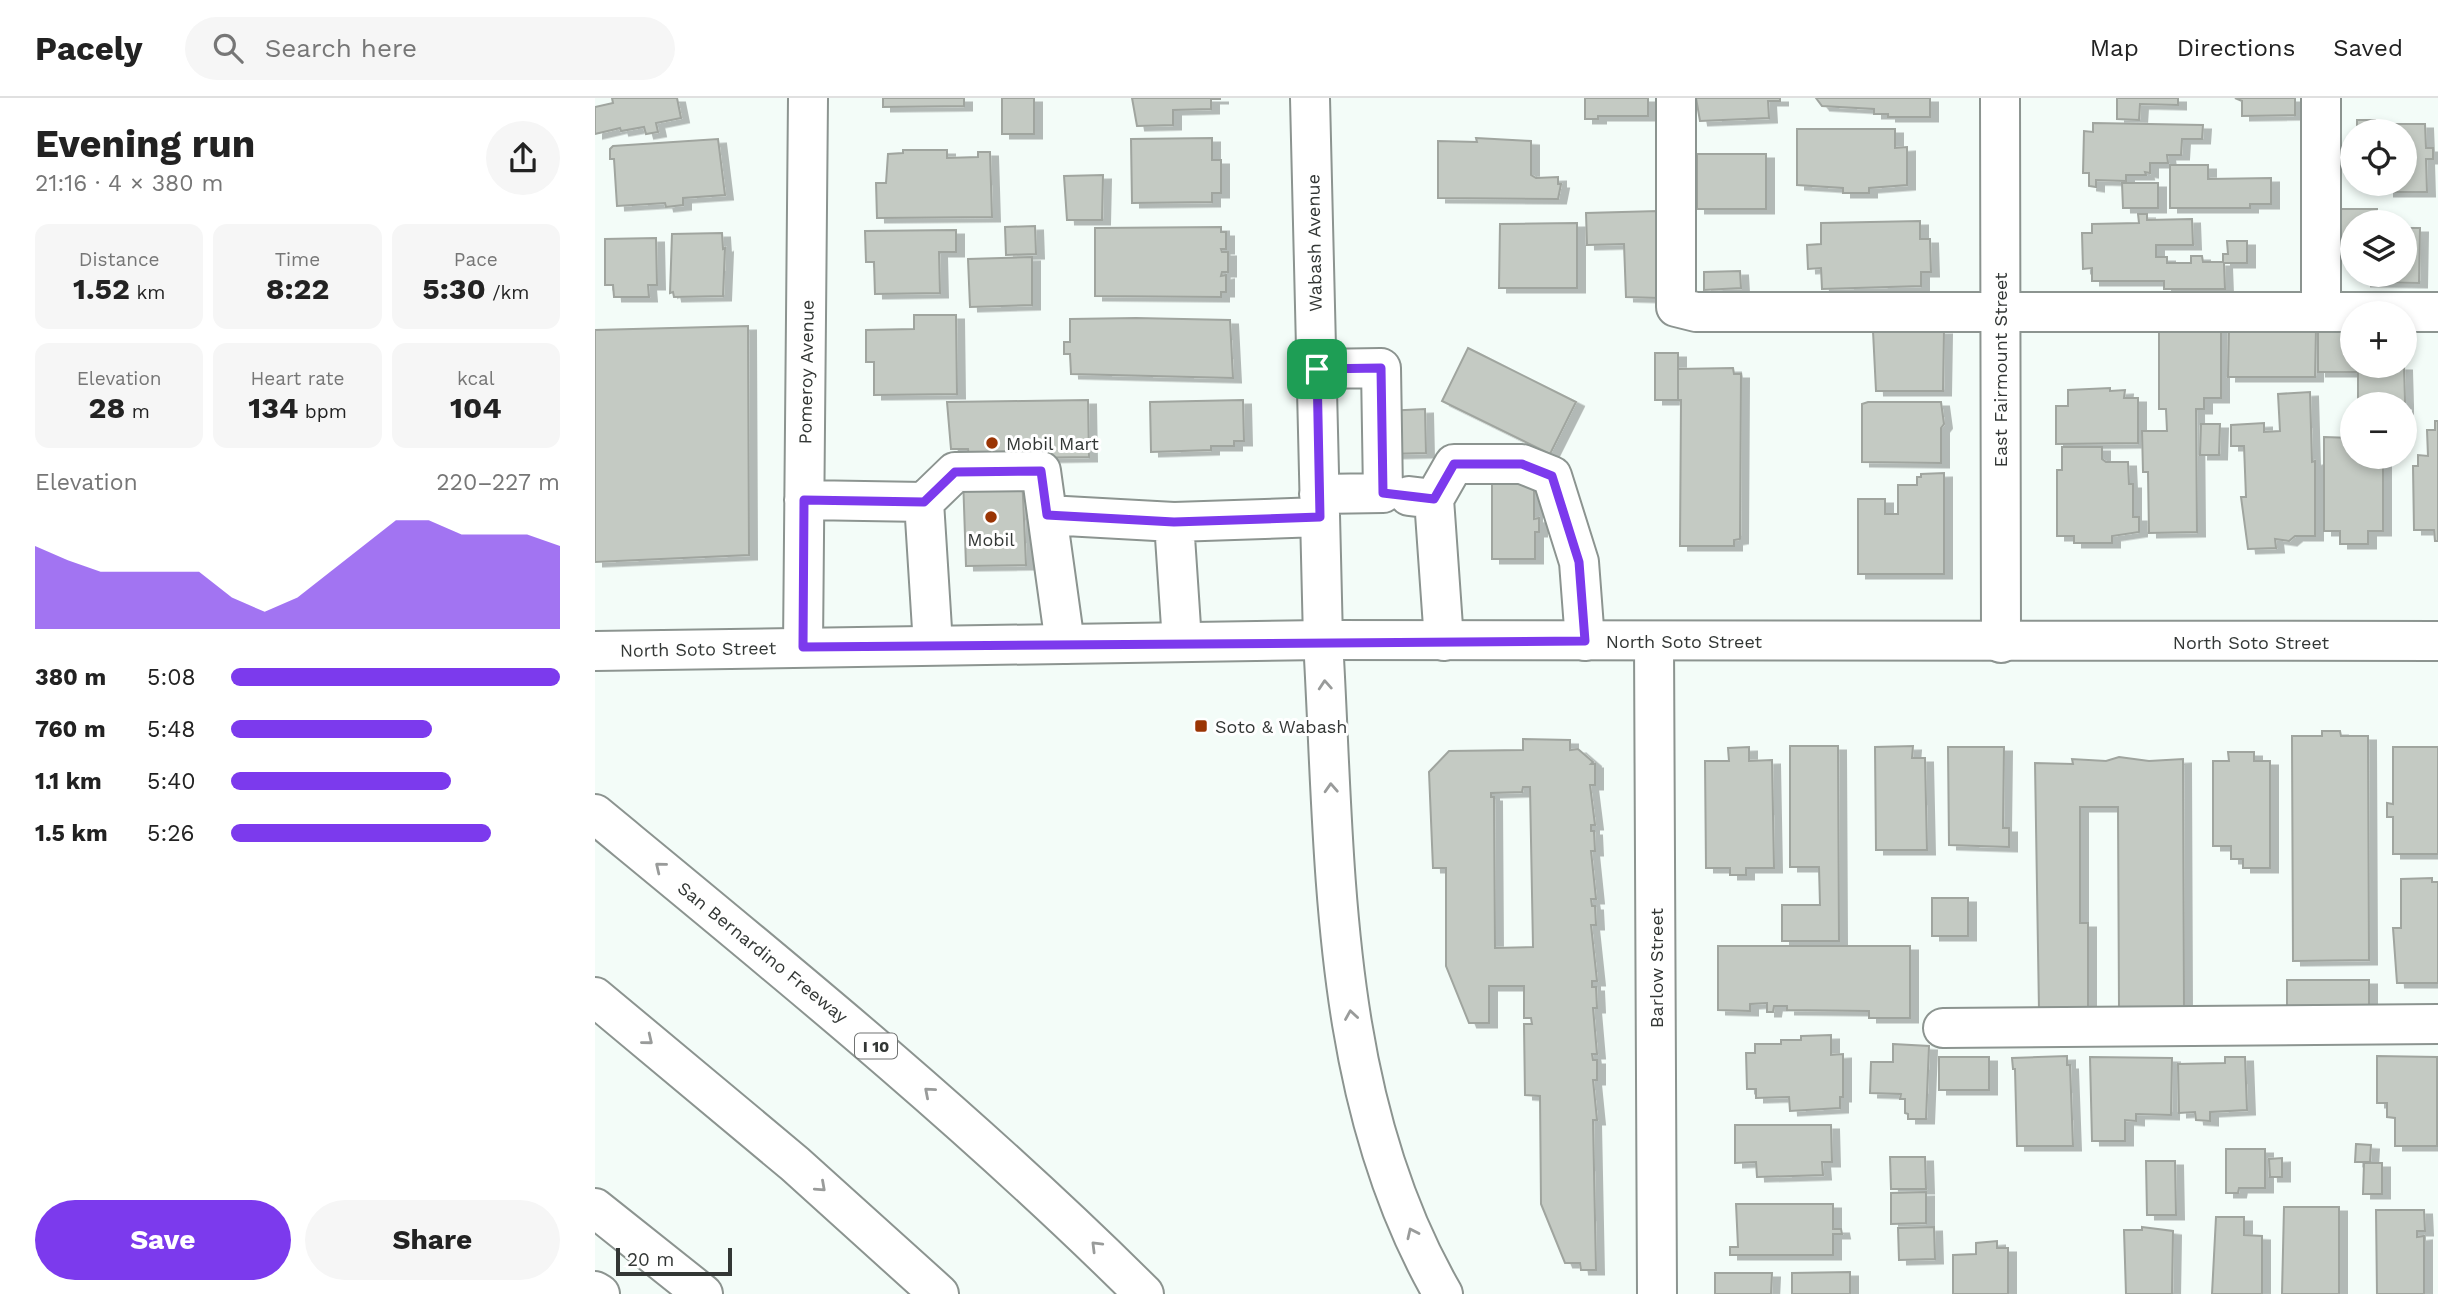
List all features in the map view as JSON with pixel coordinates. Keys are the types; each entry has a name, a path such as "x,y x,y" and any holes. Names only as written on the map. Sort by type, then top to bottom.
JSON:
{"main road":[{"name":"Pomeroy Avenue","path":"803,647 808,98"},
{"name":"Wabash Avenue","path":"1310,98 1323,640 1340,947 1370,1116 1396,1198 1443,1294"},
{"path":"1676,98 1676,307 1696,312 2000,314 2438,312"},
{"name":"East Fairmount Street","path":"2000,98 2001,643"},
{"path":"2321,98 2321,312"},
{"path":"1317,369 1381,368 1383,493"},
{"path":"1444,641 1434,499 1454,464 1522,464 1552,476 1579,562 1585,641"},
{"path":"804,500 924,502 955,472 1041,471 1065,644"},
{"path":"1047,515 1174,522 1319,505 1383,493 1434,499"},
{"path":"924,502 933,645"},
{"path":"1174,522 1182,642"},
{"name":"North Soto Street","path":"595,651 1323,640 2001,643 2438,641"},
{"name":"Barlow Street","path":"1654,642 1657,1294"},
{"name":"San Bernardino Freeway","path":"595,814 946,1107 1048,1198 1144,1294"},
{"path":"595,997 795,1164 939,1294"},
{"path":"1943,1028 2438,1024"},
{"path":"595,1208 703,1294"},
{"path":"595,1291 600,1294"}],"building":[{"path":"612,98 677,98 681,118 656,123 658,132 646,134 644,127 621,131 620,128 595,134 595,107 613,103"},
{"path":"883,98 964,98 964,106 883,107"},
{"path":"1002,98 1034,98 1034,134 1002,134"},
{"path":"1132,98 1220,99 1211,99 1211,109 1173,110 1173,125 1137,126"},
{"path":"1585,98 1648,98 1648,116 1598,116 1598,119 1585,119"},
{"path":"1696,98 1780,98 1780,101 1768,101 1769,118 1700,121"},
{"path":"1816,98 1930,98 1930,117 1888,117 1888,114 1874,114 1874,109 1822,106"},
{"path":"2117,98 2178,98 2178,105 2140,104 2139,120 2117,119"},
{"path":"2235,98 2295,98 2295,115 2242,116 2242,101"},
{"path":"2093,123 2203,125 2202,139 2182,139 2181,155 2167,155 2168,163 2150,163 2150,173 2145,172 2146,175 2126,175 2126,181 2096,180 2096,187 2089,186 2089,173 2083,173 2084,131 2093,132"},
{"path":"2417,124 2425,124 2426,148 2433,148 2433,159 2426,159 2427,192 2417,192"},
{"path":"1797,129 1895,129 1895,148 1907,147 1907,185 1869,188 1869,193 1843,193 1843,188 1797,185"},
{"path":"1212,138 1212,160 1221,160 1221,193 1212,193 1212,202 1132,203 1131,139"},
{"path":"1476,138 1531,141 1531,175 1536,178 1558,177 1558,184 1561,184 1558,199 1438,198 1438,141 1477,142"},
{"path":"718,139 725,195 683,198 683,205 666,207 665,203 617,206 614,159 610,159 610,149 613,146"},
{"path":"903,150 947,150 947,158 978,157 978,152 990,152 992,217 877,218 876,183 886,183 888,154 903,153"},
{"path":"1697,154 1766,154 1766,209 1697,209"},
{"path":"2170,165 2208,165 2208,179 2271,178 2271,204 2250,204 2250,208 2170,208"},
{"path":"1103,175 1102,220 1067,220 1064,176"},
{"path":"2122,183 2158,183 2158,208 2123,208"},
{"path":"2339,209 2377,209 2340,210 2339,247"},
{"path":"1658,211 1659,298 1626,297 1624,244 1587,245 1586,213"},
{"path":"2138,214 2147,214 2147,220 2192,219 2193,245 2156,245 2156,257 2167,257 2167,263 2191,263 2191,256 2202,256 2203,262 2223,262 2223,254 2228,254 2227,241 2247,241 2247,263 2224,263 2225,289 2164,289 2164,281 2092,281 2092,268 2083,269 2082,233 2092,233 2092,224 2139,223"},
{"path":"1920,221 1920,239 1930,239 1931,272 1921,272 1921,286 1822,289 1821,268 1808,269 1807,245 1821,244 1821,223"},
{"path":"1577,223 1577,288 1499,288 1500,224"},
{"path":"1035,226 1036,254 1006,255 1005,227"},
{"path":"1221,227 1221,232 1226,232 1226,249 1221,249 1222,252 1228,252 1228,272 1222,272 1221,276 1226,275 1226,292 1221,292 1221,297 1095,296 1095,228"},
{"path":"2417,228 2420,228 2417,283"},
{"path":"956,230 956,252 939,252 940,293 875,294 874,262 866,262 865,231"},
{"path":"722,233 723,249 725,248 723,296 674,297 673,292 670,293 672,234"},
{"path":"656,238 657,285 648,285 649,297 614,297 613,285 605,285 605,239"},
{"path":"1032,257 1032,305 970,307 968,259"},
{"path":"1740,271 1741,288 1704,290 1704,272"},
{"path":"914,315 956,315 957,394 874,395 874,362 866,362 866,330 914,329"},
{"path":"1070,319 1230,320 1233,378 1071,374 1070,354 1064,354 1064,342 1070,342"},
{"path":"748,326 749,555 595,562 595,330"},
{"path":"2318,327 2340,327 2340,372 2318,372"},
{"path":"2221,328 2221,398 2204,398 2204,409 2196,409 2197,532 2149,533 2148,472 2143,472 2142,431 2167,431 2166,409 2159,409 2159,329"},
{"path":"2229,328 2316,328 2315,377 2228,377"},
{"path":"1944,330 1943,391 1876,391 1873,331"},
{"path":"1468,348 1576,402 1550,454 1442,401"},
{"path":"1655,353 1678,353 1678,400 1655,400"},
{"path":"1733,368 1734,374 1741,374 1740,539 1734,540 1734,546 1680,546 1681,400 1678,400 1678,369"},
{"path":"2358,378 2404,378 2405,392 2358,392"},
{"path":"2110,388 2110,391 2125,390 2124,398 2138,398 2138,443 2056,444 2056,406 2068,406 2068,390"},
{"path":"2310,392 2312,462 2315,461 2315,536 2295,536 2289,541 2275,539 2276,548 2248,549 2241,497 2246,497 2244,446 2231,446 2231,425 2264,423 2264,432 2280,431 2278,394"},
{"path":"1088,400 1089,457 969,459 968,449 951,449 947,402"},
{"path":"1243,400 1244,441 1234,441 1234,446 1211,446 1211,450 1151,452 1150,402"},
{"path":"1941,402 1944,424 1941,428 1941,463 1862,462 1862,404"},
{"path":"1425,409 1426,453 1387,454 1385,411"},
{"path":"2435,421 2438,421 2438,541 2435,541 2434,530 2414,530 2413,469 2417,469 2418,455 2428,456 2427,430 2435,430"},
{"path":"2201,424 2220,424 2219,455 2200,455"},
{"path":"2324,437 2340,438 2340,469 2383,469 2383,531 2368,531 2368,544 2340,544 2340,531 2324,531"},
{"path":"2062,447 2102,447 2102,459 2106,462 2128,462 2129,484 2133,484 2133,517 2139,517 2139,532 2112,536 2112,543 2074,543 2074,536 2057,536 2057,470 2062,470"},
{"path":"1492,473 1534,473 1534,519 1539,518 1539,532 1535,532 1535,559 1492,559"},
{"path":"1944,473 1944,574 1858,574 1858,499 1885,499 1885,514 1898,514 1898,485 1917,485 1917,477 1921,477 1921,474"},
{"path":"1022,474 1026,565 966,566 963,476"},
{"path":"2322,731 2340,731 2341,736 2368,736 2369,960 2293,961 2292,736 2322,736"},
{"path":"1523,739 1570,740 1570,750 1578,749 1593,762 1591,764 1595,764 1595,785 1590,785 1595,825 1591,825 1591,831 1594,831 1595,851 1591,851 1596,899 1591,899 1592,906 1595,906 1596,925 1591,925 1597,981 1592,981 1592,987 1596,987 1597,1008 1593,1008 1597,1054 1592,1054 1593,1060 1597,1060 1597,1080 1593,1080 1597,1120 1593,1120 1596,1270 1581,1270 1580,1263 1565,1263 1541,1204 1540,1096 1525,1095 1524,1024 1532,1024 1531,1018 1524,1018 1524,986 1489,986 1489,1023 1469,1023 1446,966 1446,868 1433,868 1429,772 1449,751 1523,750","holes":["1523,787 1530,787 1533,947 1495,948 1494,797 1491,797 1491,793 1522,792"]},
{"path":"1790,746 1838,746 1839,941 1782,941 1782,905 1820,905 1819,867 1790,867"},
{"path":"1913,746 1912,758 1925,758 1927,850 1876,850 1875,747"},
{"path":"1749,747 1749,761 1772,760 1774,868 1746,868 1746,875 1730,875 1730,868 1706,868 1705,761 1729,761 1728,748"},
{"path":"1948,747 2004,747 2003,828 2009,828 2009,847 1949,845"},
{"path":"2393,747 2438,747 2438,854 2393,854 2393,817 2387,817 2387,803 2393,804"},
{"path":"2228,752 2254,752 2254,761 2270,761 2270,868 2243,868 2243,859 2231,859 2231,846 2213,846 2213,761 2229,761"},
{"path":"2119,757 2149,761 2183,759 2184,1010 2119,1010 2118,807 2080,807 2080,923 2088,923 2088,1011 2039,1011 2035,763 2073,764 2072,759 2106,761"},
{"path":"2432,878 2432,882 2438,882 2438,983 2397,983 2393,928 2401,928 2401,879"},
{"path":"1932,898 1968,898 1968,936 1932,936"},
{"path":"1718,946 1910,946 1910,1018 1869,1018 1869,1011 1787,1010 1787,1006 1774,1006 1773,1012 1767,1012 1767,1003 1750,1004 1750,1011 1718,1010"},
{"path":"2287,980 2369,980 2369,1012 2287,1012"},
{"path":"1831,1035 1831,1055 1843,1054 1843,1097 1840,1097 1840,1108 1790,1111 1789,1097 1756,1098 1756,1089 1747,1089 1746,1053 1755,1053 1755,1044 1781,1044 1781,1040 1801,1040 1801,1036"},
{"path":"1893,1044 1929,1046 1926,1119 1908,1119 1905,1099 1900,1099 1901,1094 1870,1093 1871,1062 1893,1062"},
{"path":"2067,1056 2067,1065 2070,1065 2073,1146 2017,1146 2015,1069 2012,1058"},
{"path":"2377,1056 2437,1057 2437,1146 2395,1146 2395,1118 2387,1117 2387,1103 2377,1103"},
{"path":"1939,1057 1989,1057 1989,1090 1939,1090"},
{"path":"2090,1057 2172,1058 2171,1115 2136,1114 2136,1121 2125,1120 2125,1141 2092,1141"},
{"path":"2225,1057 2245,1057 2247,1110 2210,1112 2210,1121 2196,1120 2195,1112 2179,1113 2178,1064 2225,1063"},
{"path":"1735,1125 1831,1125 1832,1162 1822,1162 1823,1175 1757,1177 1756,1162 1735,1163"},
{"path":"2356,1144 2371,1145 2370,1162 2355,1162"},
{"path":"2226,1149 2265,1149 2265,1188 2239,1188 2238,1193 2226,1193"},
{"path":"1890,1157 1925,1157 1926,1189 1891,1189"},
{"path":"2282,1158 2282,1177 2270,1177 2269,1159"},
{"path":"2146,1161 2175,1161 2176,1215 2147,1215"},
{"path":"2364,1163 2382,1163 2382,1194 2363,1194"},
{"path":"1926,1192 1926,1223 1891,1224 1891,1193"},
{"path":"1736,1204 1833,1204 1833,1229 1841,1229 1842,1234 1833,1234 1833,1255 1730,1255 1730,1247 1738,1247"},
{"path":"2284,1207 2339,1207 2339,1294 2282,1294"},
{"path":"2376,1210 2424,1210 2425,1231 2417,1231 2417,1237 2424,1236 2424,1294 2377,1294"},
{"path":"2216,1217 2244,1217 2244,1235 2262,1236 2262,1294 2212,1294"},
{"path":"1934,1227 1935,1259 1899,1260 1898,1228"},
{"path":"2142,1227 2173,1231 2172,1294 2126,1294 2124,1230 2142,1230"},
{"path":"1997,1241 1997,1248 2008,1248 2008,1294 1953,1294 1953,1255 1976,1254 1976,1243"},
{"path":"1850,1272 1850,1294 1792,1294 1792,1273"},
{"path":"1715,1273 1772,1273 1771,1294 1715,1294"}],"place":[{"name":"Mobil Mart","path":"992,443"},
{"name":"Mobil","path":"991,517"},
{"name":"Soto & Wabash","path":"1201,726"}],"route":[{"path":"1381,368 1383,493 1434,499 1454,464 1522,464 1552,476 1579,562 1585,641 1323,640 803,647 804,500 924,502 955,472 1041,471 1047,515 1174,522 1320,517 1317,369 1381,368"}]}
